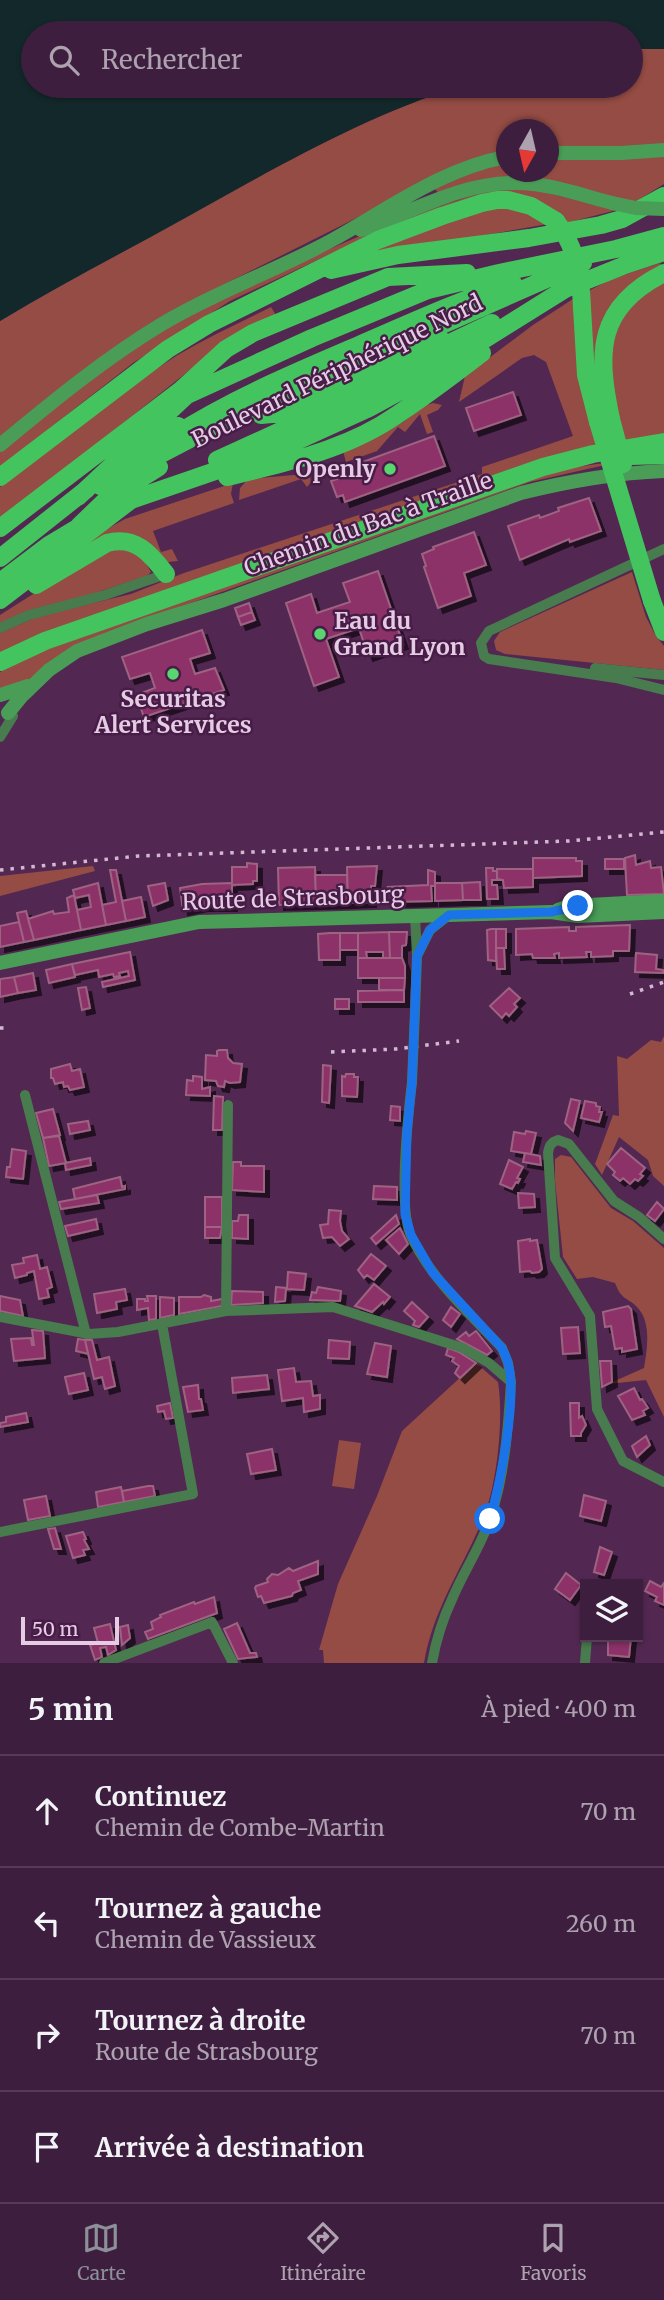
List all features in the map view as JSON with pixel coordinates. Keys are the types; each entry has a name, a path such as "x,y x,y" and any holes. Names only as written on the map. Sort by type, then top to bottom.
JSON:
{"highway":[{"path":"285,285 331,270 398,255 529,238 601,225 622,219 664,196"},
{"path":"0,477 168,349 209,324 378,240 482,203 497,200 522,202 556,221 575,256 580,276 586,375 605,420 652,601 664,632"},
{"name":"Boulevard Périphérique Nord","path":"499,273 617,249 664,236"},
{"name":"Boulevard Périphérique Nord","path":"562,282 617,249"},
{"path":"78,497 209,429 401,343 562,282 664,252"},
{"path":"78,497 200,372 226,349 253,333 388,277 435,273 499,273"},
{"path":"0,528 181,390 422,283 499,273"},
{"path":"0,558 78,497 187,395 312,338 428,290 499,273"},
{"path":"605,420 602,365 608,330 629,297 650,280 664,273"},
{"path":"78,497 207,415 322,361 486,292 529,278 562,282"},
{"path":"0,582 79,526 106,500 227,430 374,364 389,363 562,282"},
{"path":"79,526 131,500 279,449 369,408 412,384 562,282"},
{"path":"78,497 207,422 424,323 433,313"},
{"path":"375,344 401,343"},
{"path":"0,662 45,641 510,479 575,458 664,442"},
{"path":"575,458 664,456"},
{"path":"0,600 131,500"},
{"path":"0,607 107,543 118,540 139,546 166,575"}],"main road":[{"path":"559,153 664,150"},
{"path":"332,240 378,212 449,177 478,164 496,160"},
{"path":"0,445 91,372 162,324 332,240 441,199 493,184 530,184 636,208 664,209"},
{"name":"Chemin du Bac à Traille","path":"8,707 64,658 93,645 521,493 618,473 664,471"},
{"name":"Chemin du Bac à Traille","path":"8,707 93,645"},
{"name":"Route de Strasbourg","path":"551,912 570,906 664,901"},
{"name":"Route de Strasbourg","path":"0,963 199,922 551,912 578,916 664,912"}],"street":[{"path":"664,549 489,631 481,643 484,656 502,663 616,678 664,690"},
{"path":"0,628 39,612 166,575"},
{"path":"502,663 664,675"},
{"name":"Chemin du Bac à Traille","path":"0,737 8,707"},
{"path":"417,956 430,930 449,915"},
{"path":"415,916 417,956 405,1214 411,1235 433,1273 502,1348 511,1382 506,1440 493,1510 452,1597 432,1663"},
{"path":"25,1095 86,1334"},
{"path":"226,1311 229,1105"},
{"path":"664,1239 639,1217 614,1201 569,1144 558,1140 548,1147 555,1258 590,1316 597,1409 623,1461 664,1482"},
{"path":"0,1317 86,1334 118,1332 226,1311 298,1307 340,1308 463,1348 489,1363 511,1382"},
{"path":"0,1532 193,1494 162,1324"},
{"path":"104,1663 212,1622 233,1663"},
{"path":"585,1663 587,1642"}],"shaded area":[{"path":"0,0 664,0 664,49 643,49 643,21 21,21 21,98 425,98 321,144 0,321"},
{"path":"643,49 664,49 664,145 559,149 559,119 496,119 496,155 462,165 177,308 0,437 0,321 280,165 387,113 427,98 643,98"},
{"path":"664,155 664,184 635,202 547,182 559,182 559,158"},
{"path":"496,166 496,182 524,182 439,194 435,189 473,172"},
{"path":"493,189 536,190 617,210 566,223 527,197 343,248 230,301 133,363 0,467 0,452 13,441 96,374 165,329 245,288 349,241 406,218"},
{"path":"498,207 521,210 548,224 359,257 423,228"},
{"path":"660,263 661,266 623,295 596,401 588,291 614,278"},
{"path":"664,279 664,437 622,442 610,388 609,343 630,306"},
{"path":"576,297 600,448 566,452 474,483 0,657 0,633 39,616 131,594 184,573 482,474 482,467 573,436 546,362 534,355 522,358 459,402 465,376 533,325"},
{"path":"271,307 277,317 220,346 0,521 0,487 43,453 108,402 176,356"},
{"path":"433,403 442,405 427,415 433,432 427,434 420,414 405,432 398,427 377,451 346,462 343,451 403,422"},
{"path":"605,465 530,482 104,634 23,684 0,691 0,672 29,656 496,490 568,468"},
{"path":"305,474 310,476 311,482 307,487 301,479 239,500 240,488 248,479"},
{"path":"233,483 231,494 234,503 153,531 161,552 172,549 178,561 168,562 143,540 47,573 105,530 125,519"},
{"path":"104,549 139,551 151,572 147,576 0,624 0,615"},
{"path":"632,572 646,617 664,646 664,670 505,654 496,650 494,641 500,632"},
{"path":"93,866 95,871 0,896 0,876"},
{"path":"664,1036 664,1186 653,1176 648,1160 619,1137 602,1175 595,1164 613,1115 619,1116 617,1056 627,1059 651,1040 661,1042"},
{"path":"561,1155 571,1157 611,1208 633,1221 664,1248 664,1417 646,1380 608,1384 644,1368 647,1328 642,1313 622,1296 615,1283 593,1277 577,1279 563,1257 555,1181 555,1159"},
{"path":"476,1363 498,1382 500,1397 500,1433 492,1488 483,1519 434,1625 424,1663 324,1663 323,1650 319,1650 338,1584 402,1431"},
{"path":"339,1440 361,1443 354,1489 332,1486"}],"building":[{"path":"513,392 521,415 474,431 466,408"},
{"name":"Openly","path":"434,436 445,466 345,502 343,495 337,497 331,481 337,479 335,472"},
{"path":"589,498 601,531 570,542 569,539 520,560 508,526 539,515 540,518 559,511 558,508"},
{"path":"474,532 486,565 464,573 471,596 438,608 422,554 434,549 433,547"},
{"name":"Eau du Grand Lyon","path":"378,571 403,644 368,656 359,628 326,639 339,677 314,686 286,603 311,594 317,613 350,602 343,583"},
{"path":"249,603 252,612 238,617 235,608"},
{"path":"252,612 255,620 241,625 238,617"},
{"name":"Securitas Alert Services","path":"202,630 210,653 190,659 195,674 215,668 224,690 144,717 136,695 155,688 150,673 130,679 122,657"},
{"path":"635,855 636,865 650,861 651,868 661,867 664,894 627,895 625,858"},
{"path":"533,858 576,858 576,861 582,861 582,876 533,878"},
{"path":"605,859 624,859 624,869 605,869"},
{"path":"247,863 257,864 257,881 253,881 253,884 232,885 232,867 247,867"},
{"path":"377,866 375,886 371,886 371,902 348,903 347,867"},
{"path":"315,867 316,904 279,905 278,868"},
{"path":"486,868 497,871 497,880 492,880 492,885 497,885 498,899 487,899"},
{"path":"497,869 533,869 533,887 504,888 503,880 497,879"},
{"path":"110,870 116,870 126,921 106,925 102,905 116,902"},
{"path":"428,870 435,872 435,886 431,886 432,901 393,902 388,887 428,885"},
{"path":"315,875 347,875 348,903 316,904"},
{"path":"480,882 481,900 463,900 462,883"},
{"path":"98,883 106,925 81,930 77,910 91,907 89,895 75,898 73,890"},
{"path":"165,883 168,900 153,906 148,886"},
{"path":"232,883 232,906 203,906 183,910 180,888"},
{"path":"435,883 462,883 463,900 435,901"},
{"path":"74,895 81,930 34,940 28,919 53,911 54,914 69,912 67,898"},
{"path":"141,897 145,917 126,921 122,901"},
{"path":"26,911 34,940 24,942 17,913"},
{"path":"19,922 24,942 0,947 0,926"},
{"path":"630,925 629,951 613,951 613,956 591,957 591,952 586,952 587,957 559,958 559,953 554,954 555,958 533,958 532,954 516,955 516,929 569,927 569,931 576,931 576,927"},
{"path":"496,929 496,961 488,960 487,930"},
{"path":"496,929 506,929 506,948 496,948"},
{"path":"389,932 390,958 383,958 383,952 366,952 367,958 358,958 358,933"},
{"path":"389,932 407,932 406,945 402,946 402,958 390,958"},
{"path":"340,933 340,960 319,960 318,934"},
{"path":"340,933 358,933 358,950 340,950"},
{"path":"496,948 504,948 505,969 497,969"},
{"path":"130,952 135,980 103,987 102,982 129,976 128,971 114,977 113,974 99,977 98,970 75,975 72,964"},
{"path":"636,953 657,955 656,969 663,970 663,973 635,972"},
{"path":"358,958 402,958 405,978 358,978"},
{"path":"72,964 75,977 49,983 46,970"},
{"path":"33,973 36,990 18,993 14,977"},
{"path":"14,977 18,993 0,997 0,979"},
{"path":"379,978 405,978 404,990 379,990"},
{"path":"86,987 90,1008 82,1010 78,988"},
{"path":"509,988 520,998 514,1004 517,1007 509,1016 506,1013 502,1018 490,1006"},
{"path":"404,990 404,1002 358,1002 358,991"},
{"path":"335,999 349,999 349,1009 335,1009"},
{"path":"219,1050 227,1050 228,1058 233,1063 242,1064 240,1082 225,1081 224,1087 218,1086 216,1081 205,1080 206,1055 217,1056"},
{"path":"70,1064 72,1071 80,1069 84,1087 70,1090 68,1086 64,1087 63,1082 55,1084 51,1078 51,1069"},
{"path":"323,1065 331,1066 329,1103 322,1102"},
{"path":"346,1074 358,1077 357,1097 342,1096 342,1076 345,1077"},
{"path":"193,1076 202,1077 202,1089 210,1087 210,1096 186,1095 187,1080 193,1081"},
{"path":"214,1096 223,1097 222,1130 213,1130"},
{"path":"571,1099 580,1101 573,1131 565,1123"},
{"path":"585,1101 596,1103 596,1106 600,1107 599,1112 602,1112 599,1122 581,1118"},
{"path":"391,1106 400,1107 400,1121 390,1120"},
{"path":"53,1109 60,1135 43,1138 36,1113"},
{"path":"88,1121 90,1130 70,1134 68,1124"},
{"path":"526,1131 536,1133 531,1154 511,1151 514,1132 525,1134"},
{"path":"59,1136 66,1163 49,1166 43,1138"},
{"path":"621,1148 645,1168 638,1181 635,1179 630,1184 623,1178 620,1181 607,1164"},
{"path":"12,1149 26,1151 23,1179 6,1177"},
{"path":"525,1153 540,1156 541,1165 523,1162"},
{"path":"90,1158 91,1165 66,1170 65,1163"},
{"path":"509,1160 523,1167 517,1178 520,1179 518,1183 516,1182 512,1189 500,1184"},
{"path":"233,1162 241,1162 241,1166 264,1166 264,1192 232,1190"},
{"path":"120,1177 125,1189 75,1199 73,1189"},
{"path":"374,1186 397,1187 397,1200 373,1199"},
{"path":"518,1193 534,1194 535,1207 519,1208"},
{"path":"97,1195 99,1203 61,1209 59,1202"},
{"path":"205,1197 222,1197 222,1227 205,1227"},
{"path":"657,1202 664,1209 655,1221 647,1215"},
{"path":"329,1210 341,1211 342,1231 349,1239 340,1246 332,1237 323,1238 320,1225 328,1224"},
{"path":"239,1215 248,1215 248,1239 232,1238 232,1221 238,1221"},
{"path":"396,1215 399,1224 376,1244 371,1238"},
{"path":"96,1219 98,1229 68,1236 65,1226"},
{"path":"205,1227 222,1227 220,1238 205,1238"},
{"path":"400,1228 408,1244 399,1254 386,1240"},
{"path":"537,1240 542,1269 532,1273 520,1272 518,1241"},
{"path":"371,1254 386,1266 374,1280 367,1275 364,1278 358,1270"},
{"path":"37,1255 40,1269 47,1267 52,1287 47,1289 49,1297 39,1299 34,1271 15,1278 12,1265 24,1263 23,1258"},
{"path":"288,1272 306,1274 304,1290 287,1289"},
{"path":"374,1284 390,1297 384,1304 383,1302 372,1312 355,1306"},
{"path":"276,1287 286,1288 285,1301 275,1302"},
{"path":"318,1287 341,1291 340,1301 310,1300 312,1292 316,1293"},
{"path":"125,1289 127,1300 116,1302 117,1309 97,1313 94,1294"},
{"path":"232,1291 263,1292 263,1303 231,1305"},
{"path":"0,1296 20,1300 23,1316 0,1311"},
{"path":"147,1296 156,1296 156,1319 149,1320 148,1308 137,1310 137,1299 148,1301"},
{"path":"160,1297 174,1298 174,1315 160,1318"},
{"path":"179,1297 211,1297 211,1301 222,1299 222,1306 179,1314"},
{"path":"412,1302 428,1317 419,1327 413,1325 415,1321 404,1311"},
{"path":"628,1306 631,1309 637,1349 622,1352 622,1348 615,1349 611,1326 605,1327 603,1312"},
{"path":"451,1307 460,1314 451,1327 443,1320"},
{"path":"578,1327 580,1353 563,1354 561,1328"},
{"path":"32,1330 43,1331 45,1358 14,1361 11,1339 31,1338 34,1345"},
{"path":"476,1331 492,1351 487,1355 457,1339 466,1332 469,1336"},
{"path":"78,1339 85,1340 88,1354 76,1351"},
{"path":"85,1340 92,1340 97,1360 109,1357 115,1386 105,1389 102,1377 94,1379"},
{"path":"329,1340 350,1342 349,1359 328,1358"},
{"path":"375,1343 391,1346 387,1377 367,1374"},
{"path":"448,1348 476,1363 460,1378 455,1373 459,1366 452,1361 454,1358 446,1355"},
{"path":"600,1361 611,1361 612,1382 602,1387"},
{"path":"294,1368 296,1382 311,1381 313,1396 320,1395 320,1409 304,1412 303,1398 282,1401 278,1370"},
{"path":"84,1373 88,1390 69,1394 65,1377"},
{"path":"267,1375 269,1389 233,1393 232,1378"},
{"path":"198,1385 203,1410 188,1412 183,1387"},
{"path":"634,1388 648,1408 643,1411 645,1415 632,1420 618,1396"},
{"path":"170,1403 173,1418 166,1419 164,1411 158,1412 157,1406"},
{"path":"570,1403 579,1403 579,1418 582,1416 586,1425 581,1436 571,1436"},
{"path":"26,1413 28,1422 0,1427 0,1423 6,1422 6,1417"},
{"path":"646,1436 650,1445 637,1457 632,1446"},
{"path":"272,1449 276,1470 251,1474 247,1454"},
{"path":"153,1486 155,1496 124,1502 122,1491"},
{"path":"121,1487 124,1502 98,1507 96,1492"},
{"path":"584,1495 606,1501 601,1521 580,1516"},
{"path":"46,1496 50,1516 28,1520 24,1500"},
{"path":"55,1528 61,1549 54,1549 48,1529"},
{"path":"83,1532 89,1549 83,1550 85,1555 73,1558 66,1536"},
{"path":"600,1547 612,1552 604,1575 594,1572"},
{"path":"318,1561 318,1574 298,1581 301,1590 292,1596 264,1603 261,1596 258,1597 256,1586 268,1582 267,1579 272,1574 278,1575 289,1568 293,1571"},
{"path":"566,1573 580,1584 570,1600 555,1589"},
{"path":"650,1581 661,1587 664,1583 664,1605 655,1601 657,1597 645,1591"},
{"path":"214,1597 217,1613 148,1639 145,1632 153,1629 151,1622 161,1617 160,1615"},
{"path":"237,1623 250,1653 256,1653 257,1657 238,1659 224,1629"},
{"path":"110,1624 116,1650 108,1655 106,1647 100,1648 102,1657 95,1660 90,1645 98,1643 94,1628"},
{"path":"128,1625 130,1638 122,1645 120,1627"},
{"path":"608,1642 630,1642 629,1657 608,1655"}],"railway":[{"path":"0,870 139,856 569,841 664,832"},
{"path":"630,994 664,982"},
{"path":"0,1028 8,1028"},
{"path":"331,1052 396,1049 459,1041"}],"place":[{"name":"Openly","path":"390,469"},
{"name":"Eau du Grand Lyon","path":"320,634"},
{"name":"Securitas Alert Services","path":"173,674"}],"route":[{"path":"490,1519 506,1440 511,1382 508,1363 502,1348 433,1273 411,1235 405,1214 417,956 430,930 449,915 551,912 578,906"}]}
